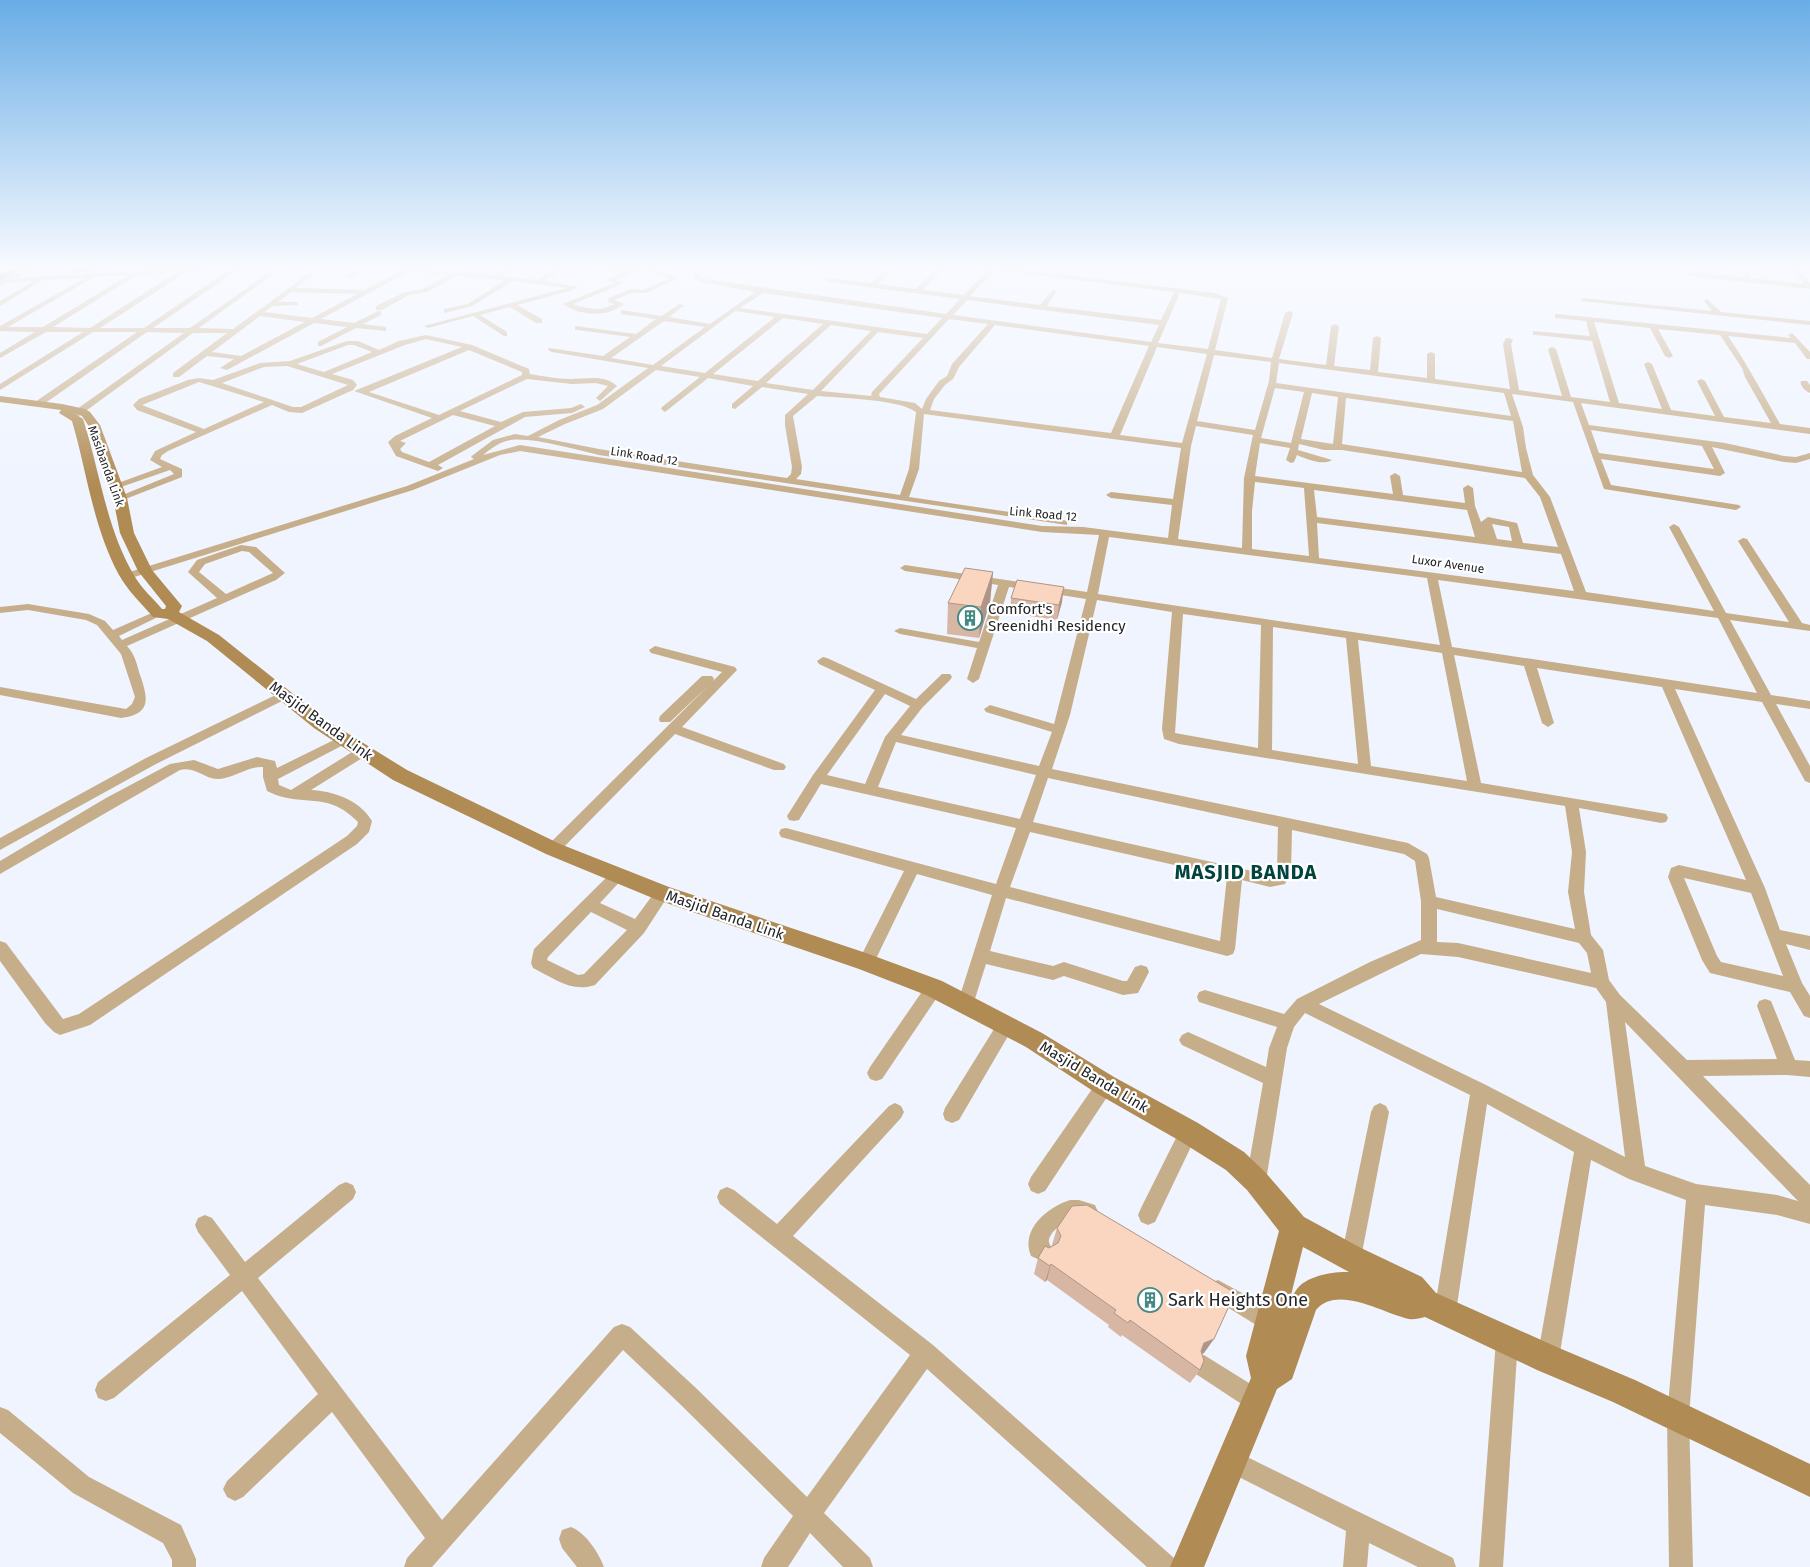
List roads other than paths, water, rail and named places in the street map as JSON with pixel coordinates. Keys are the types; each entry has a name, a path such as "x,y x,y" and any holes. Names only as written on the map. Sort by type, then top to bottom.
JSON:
{"main road":[{"name":"Masibanda Link","path":"0,400 38,404 77,414"},
{"path":"0,404 77,414 77,419 88,432 109,537 127,576 136,589 168,611"},
{"name":"Masibanda Link","path":"88,432 118,492 128,533 144,568 168,611"},
{"name":"Masjid Banda Link","path":"168,611 213,638 320,724 400,775 554,849 662,893 866,962 934,988 965,1006 1034,1040 1105,1085 1189,1132 1235,1161 1256,1181 1294,1227"},
{"path":"1273,1340 1294,1227 1351,1258 1412,1287 1436,1307 1548,1359 1624,1391 1810,1481"},
{"path":"1186,1567 1262,1390 1261,1356 1311,1294 1338,1285 1350,1286 1411,1305 1436,1307"}],"street":[{"path":"0,356 29,339"},
{"path":"0,388 79,339"},
{"path":"38,404 134,339"},
{"path":"77,414 180,339"},
{"path":"176,375 223,339"},
{"path":"224,368 278,339"},
{"path":"321,344 330,339"},
{"path":"323,375 378,352 419,339"},
{"path":"439,339 469,347 526,371 526,376"},
{"path":"591,367 633,339"},
{"path":"430,465 523,415 558,411 578,412 600,406 694,339"},
{"path":"665,409 752,339"},
{"path":"735,406 811,339"},
{"path":"790,481 796,474 797,467 789,425 789,415 815,393 867,339"},
{"path":"876,400 875,394 928,339"},
{"path":"904,498 914,469 922,411 942,383 950,377 955,366 979,339"},
{"path":"1117,339 1810,431"},
{"path":"1115,435 1157,339"},
{"path":"1173,542 1184,472 1186,446 1215,339"},
{"path":"1247,551 1249,478 1281,339"},
{"path":"1330,367 1333,339"},
{"path":"1374,373 1377,339"},
{"path":"1595,339 1615,405"},
{"path":"1660,339 1669,356"},
{"path":"1727,339 1746,368 1749,377 1777,427"},
{"path":"1781,339 1797,341 1810,357"},
{"path":"1509,340 1507,344 1511,391 1516,418 1520,427 1521,448 1528,476 1545,497 1581,595"},
{"path":"214,383 263,365 286,363 348,343 355,343 378,352"},
{"path":"360,392 469,347"},
{"path":"1552,349 1572,399 1580,411 1606,487 1736,507"},
{"path":"552,350 815,393 876,400 912,406 922,411 1115,435 1186,446"},
{"path":"203,353 242,358"},
{"path":"1431,354 1431,381"},
{"path":"204,432 140,408 136,404 190,382 206,381 292,410 302,410 353,385 350,382 286,363"},
{"path":"1648,364 1668,413"},
{"path":"451,471 399,454 395,448 396,446 392,444 394,440 526,376 568,382 595,380 603,381 613,386 605,395 566,420 530,438"},
{"path":"1702,381 1721,420"},
{"path":"1804,383 1810,391"},
{"path":"1272,385 1516,418"},
{"path":"350,388 439,418"},
{"path":"1294,450 1309,390"},
{"path":"1337,446 1342,394"},
{"path":"118,492 179,476 179,471 155,460 158,453 272,402"},
{"path":"558,411 566,420"},
{"path":"1580,411 1593,420 1629,433"},
{"path":"453,412 500,426"},
{"path":"1192,423 1257,437 1308,457 1327,460"},
{"path":"1586,427 1706,444 1784,459 1796,460 1810,456"},
{"path":"396,446 428,429"},
{"name":"Link Road 12","path":"470,463 483,449 496,441 512,436 599,452 1044,519 1083,530"},
{"path":"1596,455 1720,473 1706,444"},
{"path":"1294,450 1337,446 1528,476"},
{"name":"Link Road 12","path":"127,576 144,568 193,557 402,491 506,450 532,450 1042,529 1083,530"},
{"path":"118,492 170,467"},
{"path":"1395,476 1398,497"},
{"path":"1249,478 1470,507"},
{"path":"1309,486 1314,560"},
{"path":"1468,488 1470,507 1489,540"},
{"path":"1111,495 1178,503"},
{"path":"1312,519 1489,540 1564,552"},
{"path":"1489,540 1486,522 1488,520 1512,525 1519,544"},
{"path":"1674,527 1724,616 1810,778"},
{"name":"Luxor Avenue","path":"1083,530 1581,595 1810,628"},
{"path":"965,1006 1001,891 1058,730 1092,596 1105,533"},
{"path":"1743,541 1798,626"},
{"path":"111,635 168,611 224,598 280,573 252,549 241,548 201,562 193,572 219,596 224,598"},
{"path":"906,568 1810,705"},
{"path":"1432,575 1475,788"},
{"path":"973,680 1004,584"},
{"path":"0,610 28,607 89,617 100,623 127,654 141,697 138,706 129,713 121,714 0,691"},
{"path":"1178,610 1168,728 1169,736 1179,740 1661,818"},
{"path":"120,645 168,611"},
{"path":"1265,753 1266,623"},
{"path":"900,631 984,646"},
{"path":"1352,636 1365,769"},
{"path":"554,849 711,680 731,670 655,650"},
{"path":"1529,661 1548,722"},
{"path":"823,662 918,705"},
{"path":"869,791 892,737 918,705 946,677"},
{"path":"1666,682 1757,888 1795,986 1810,1011"},
{"path":"794,816 818,778 883,688"},
{"path":"0,845 151,761 284,695"},
{"path":"990,709 1058,730"},
{"path":"669,724 779,767"},
{"path":"892,737 1044,772 1408,849 1422,858 1429,901 1429,948"},
{"path":"270,777 344,739"},
{"path":"293,795 362,752"},
{"path":"0,868 111,802 175,767 193,763 218,774 247,764 265,762 270,764 272,788 284,795 323,796 339,801 360,815 365,821 364,828 352,840 84,1020 60,1027 51,1018 0,948"},
{"path":"818,778 1270,882 1280,880 1284,871 1285,822"},
{"path":"1571,802 1579,852 1576,892 1584,938 1595,950 1601,982 1614,1000 1810,1199"},
{"path":"786,833 913,868 1227,949 1235,873"},
{"path":"866,962 913,868"},
{"path":"1757,888 1679,871 1676,872 1676,877 1710,960 1716,968 1795,986"},
{"path":"618,875 540,954 539,963 577,982 589,980 638,928 662,893"},
{"path":"1429,901 1584,938"},
{"path":"590,905 638,928"},
{"path":"1774,935 1810,943"},
{"path":"1256,1181 1278,1048 1287,1023 1303,1004 1420,947 1458,950 1601,982"},
{"path":"982,956 1053,973 1064,969 1123,988 1132,988 1140,972"},
{"path":"876,1073 934,988"},
{"path":"1205,997 1287,1023"},
{"path":"1614,1000 1636,1172"},
{"path":"1303,1004 1480,1091 1584,1147 1636,1172 1696,1194 1777,1205 1810,1214"},
{"path":"1766,1006 1789,1067"},
{"path":"952,1114 1006,1026"},
{"path":"1188,1040 1273,1079"},
{"path":"1683,1068 1789,1067 1810,1069"},
{"path":"1038,1184 1105,1085"},
{"path":"1436,1307 1480,1091"},
{"path":"778,1236 895,1112"},
{"path":"1351,1258 1380,1112"},
{"path":"1148,1215 1189,1132"},
{"path":"1548,1359 1584,1147"},
{"path":"106,1390 346,1192"},
{"path":"1681,1567 1678,1417 1696,1194"},
{"path":"727,1197 925,1353 1165,1567"},
{"path":"1044,1252 1038,1248 1038,1240 1053,1216 1069,1209 1085,1211 1101,1221"},
{"path":"205,1225 441,1539"},
{"path":"1200,1280 1273,1340"},
{"path":"416,1567 622,1335 689,1397 861,1567"},
{"path":"1490,1567 1507,1340"},
{"path":"774,1567 808,1515 925,1353"},
{"path":"1204,1366 1262,1390"},
{"path":"235,1489 333,1395"},
{"path":"0,1418 80,1486 172,1534 184,1559 184,1567"},
{"path":"1232,1461 1444,1567"},
{"path":"1355,1567 1359,1524"},
{"path":"571,1539 592,1567"}],"place":[{"name":"Comfort's Sreenidhi Residency","path":"970,618"},
{"name":"Sark Heights One","path":"1150,1300"}],"district":[{"name":"MASJID BANDA","path":"1246,872"}]}
